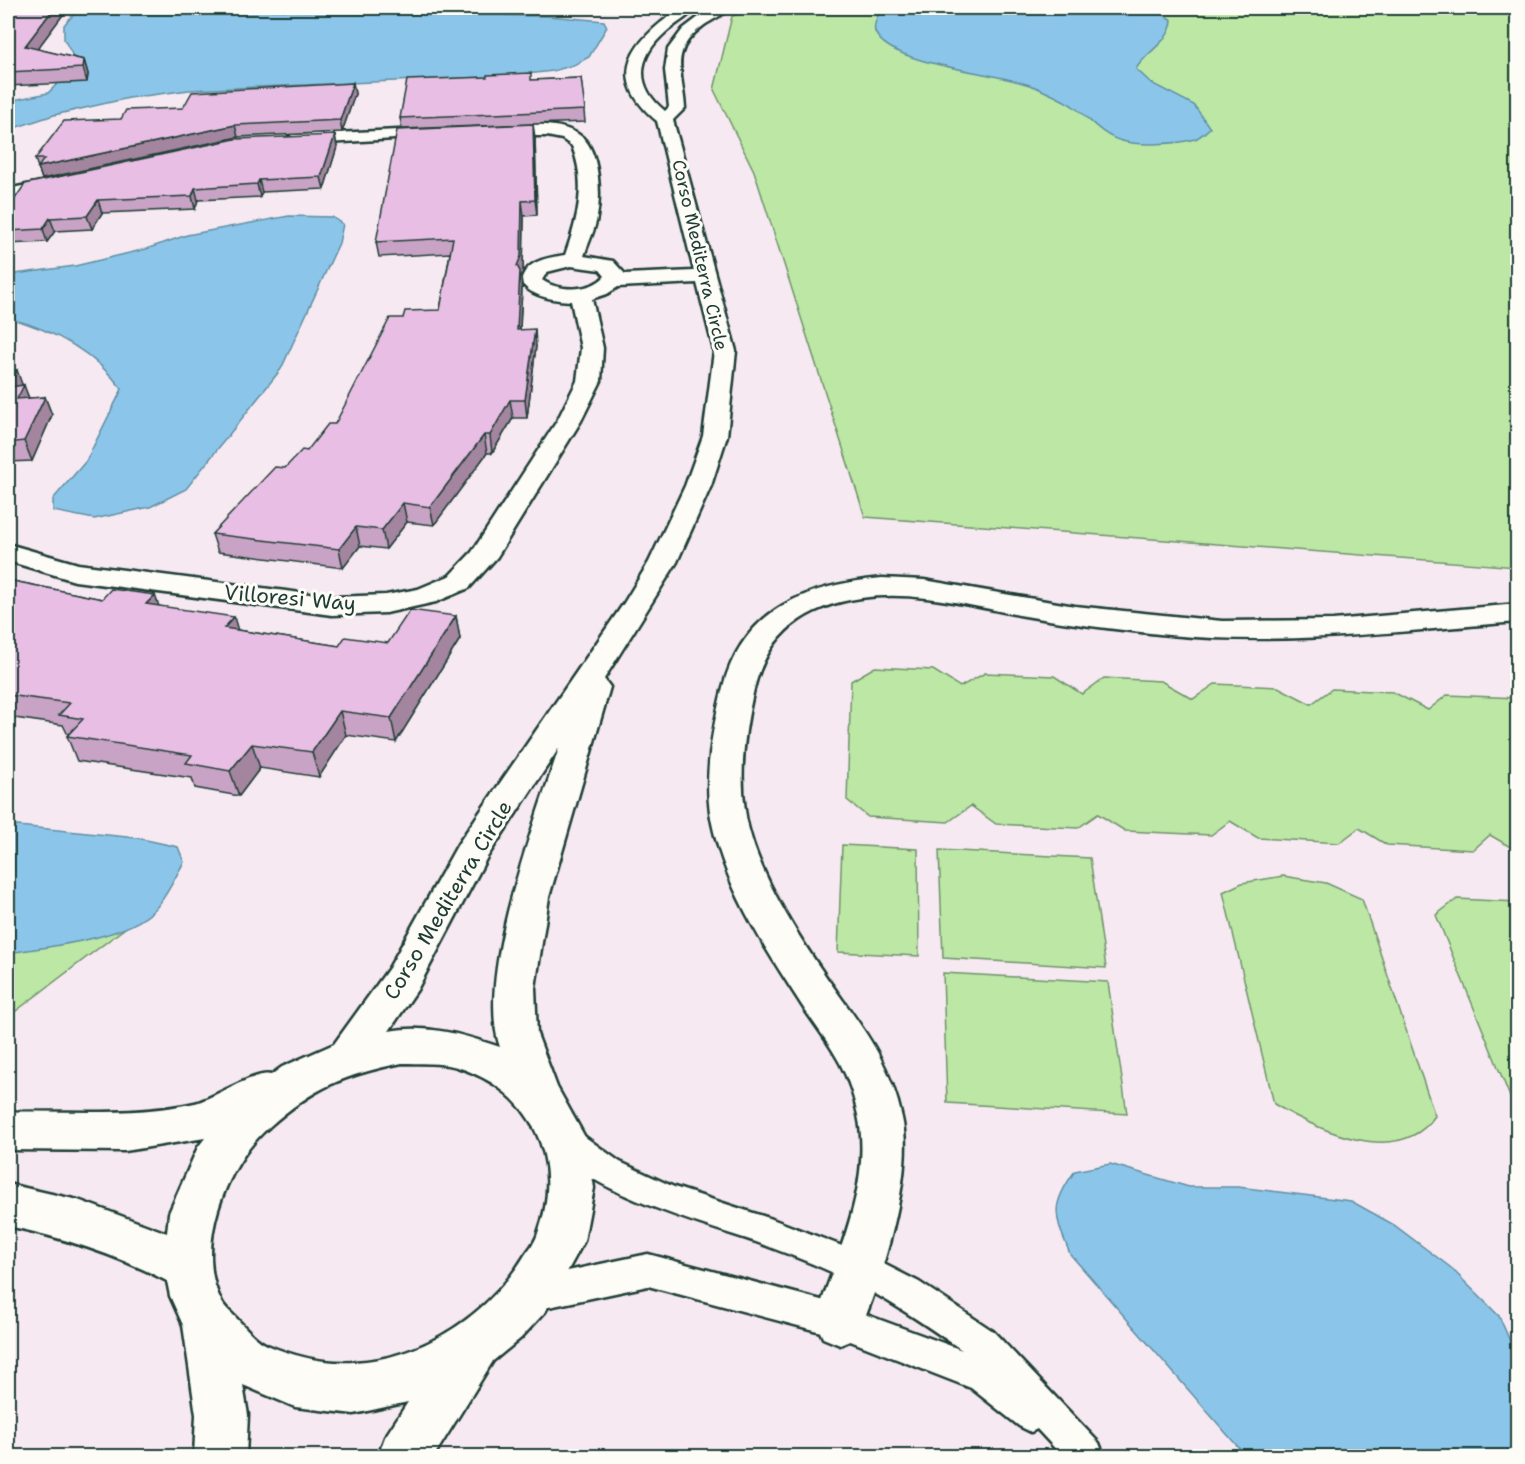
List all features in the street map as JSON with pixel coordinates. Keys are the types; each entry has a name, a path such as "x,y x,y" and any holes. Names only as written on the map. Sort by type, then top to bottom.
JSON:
{"street":[{"path":"689,8 663,24 638,54 635,67 641,99 648,108 665,119 677,108 677,93 672,69 674,49 693,27 723,8"},
{"name":"Corso Mediterra Circle","path":"349,1056 403,979 471,853 663,562 698,486 715,436 724,351 665,119"},
{"path":"272,141 540,130 576,139 584,149 589,195 588,216 573,260"},
{"path":"8,194 86,178"},
{"path":"612,275 600,289 580,293 546,291 531,282 531,276 545,266 573,260 595,262 612,275 705,269"},
{"name":"Villoresi Way","path":"8,552 75,572 332,606 386,604 426,596 459,582 483,557 569,421 589,381 592,348 580,293"},
{"path":"840,1322 880,1185 883,1131 863,1063 784,946 743,865 727,808 727,747 738,689 758,639 770,625 788,612 809,603 862,589 897,587 950,592 1027,607 1140,623 1225,631 1310,632 1518,613"},
{"name":"Corso Mediterra Circle","path":"207,1323 243,1360 295,1382 354,1388 417,1375 475,1344 504,1321 528,1295 560,1241 571,1188 564,1139 538,1094 516,1034 515,988 530,897 604,652"},
{"name":"Corso Mediterra Circle","path":"220,1456 222,1415 207,1323 194,1296 188,1267 192,1213 214,1161 251,1115 297,1080 349,1056 402,1046 455,1049 500,1065 538,1094"},
{"path":"8,1131 125,1132 200,1121 297,1080"},
{"path":"8,1205 39,1210 110,1230 147,1245 188,1267"},
{"name":"Corso Mediterra Circle","path":"404,1456 475,1344"}],"lane":[{"path":"564,1139 609,1172 668,1199 761,1229 856,1267 907,1293 981,1343 1085,1456"},
{"path":"528,1295 648,1270 840,1322 982,1375 1085,1456"}],"green space":[{"path":"760,8 1517,8 1517,567 865,517 754,171 714,90 732,16"},
{"path":"875,667 933,670 960,687 985,673 1054,676 1082,694 1104,678 1161,681 1193,699 1215,684 1278,687 1311,704 1332,689 1393,692 1428,710 1447,695 1517,698 1517,851 1490,835 1473,850 1387,845 1359,828 1339,843 1258,838 1230,821 1211,835 1125,831 1098,814 1078,828 996,824 971,806 948,822 868,817 847,800 851,681"},
{"path":"842,845 918,849 919,956 838,952"},
{"path":"939,850 1090,858 1106,968 943,958"},
{"path":"1283,876 1326,883 1362,899 1435,1116 1419,1132 1400,1140 1379,1142 1356,1139 1312,1124 1274,1104 1223,892 1242,883"},
{"path":"8,895 125,928 8,1017"},
{"path":"1457,899 1517,902 1517,1114 1436,915"},
{"path":"943,973 1108,982 1127,1114 947,1103"}],"water":[{"path":"93,8 231,8 548,16 604,21 607,27 589,57 574,65 553,71 509,76 189,90 129,98 54,115 8,130 8,101 48,93 77,64 64,39 64,25 73,15"},
{"path":"894,8 1153,8 1172,20 1171,28 1136,69 1151,83 1194,105 1210,128 1195,139 1179,142 1138,144 1122,141 1102,131 1070,104 1042,90 1003,78 908,56 890,47 878,37 875,26 878,15"},
{"path":"289,216 332,217 343,224 339,243 281,369 186,489 150,507 94,519 53,511 53,499 86,461 122,389 98,364 71,344 41,329 8,318 8,275 75,266 146,249 187,235"},
{"path":"8,825 137,838 178,847 184,862 162,900 141,920 106,935 8,953"},
{"path":"1110,1164 1189,1187 1238,1187 1351,1201 1394,1225 1450,1267 1499,1316 1517,1357 1517,1456 1246,1456 1070,1254 1058,1221 1058,1203 1061,1194 1075,1171"}],"building":[{"path":"8,8 54,8 25,46 84,60 83,68 8,72"},
{"path":"531,73 531,80 581,78 585,110 400,118 407,80"},
{"path":"353,83 340,120 235,125 38,167 44,159 35,159 64,121 121,119 126,110 183,108 192,92"},
{"path":"533,124 535,200 522,201 521,256 517,266 520,271 517,330 535,329 525,400 510,400 490,435 484,435 430,507 403,503 382,530 356,527 339,549 212,534 275,467 285,468 302,450 307,451 328,424 335,424 390,318 403,318 405,311 440,310 453,238 376,242 397,130"},
{"path":"335,135 321,177 259,180 257,184 195,188 192,196 98,200 87,216 50,218 43,229 8,231 8,209 25,184 235,139"},
{"path":"17,370 9,387 24,385 17,399 45,397 24,441 8,443 8,371"},
{"path":"8,580 102,599 111,589 155,595 146,604 234,617 224,628 339,646 345,637 388,643 410,610 456,616 391,718 340,711 312,752 252,744 230,771 186,763 192,755 67,736 83,719 59,715 70,703 8,695"}]}
